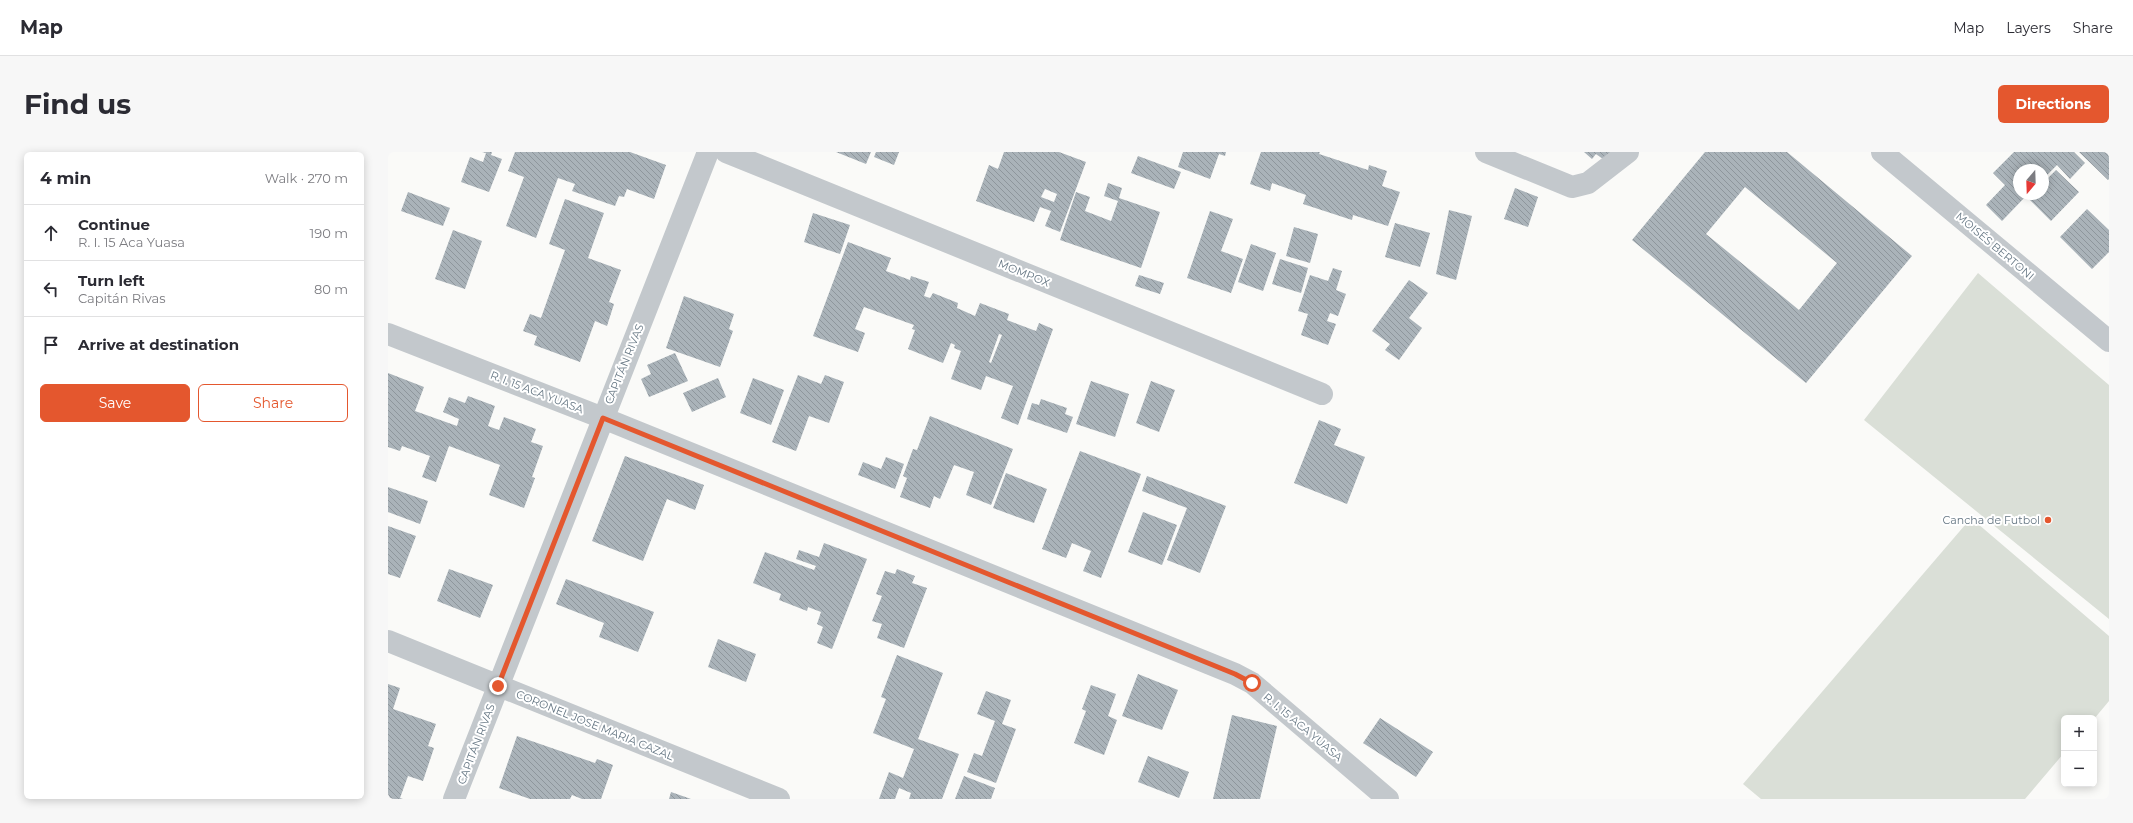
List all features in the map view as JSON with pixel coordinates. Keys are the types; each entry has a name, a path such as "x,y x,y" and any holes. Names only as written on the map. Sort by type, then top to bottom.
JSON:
{"street":[{"name":"CAPITÁN RIVAS","path":"454,799 708,152"},
{"name":"MOMPOX","path":"726,152 1322,394"},
{"path":"1486,152 1572,187 1588,183 1628,152"},
{"name":"MOISÉS BERTONI","path":"1882,152 2109,341"},
{"name":"R. I. 15 ACA YUASA","path":"388,334 603,418 1235,674 1252,683 1388,799"},
{"name":"CORONEL JOSE MARIA CAZAL","path":"388,642 498,686 756,795 779,799"}],"shaded area":[{"name":"Cancha de Futbol","path":"1978,273 2109,385 2109,619 1864,420"},
{"path":"1971,518 2109,636 2109,701 2097,715 2061,715 2061,757 2025,799 1761,799 1743,784"}],"building":[{"path":"482,152 492,152 491,155 502,159 489,192 461,182 470,157 483,162 486,153"},
{"path":"515,152 630,152 666,165 654,199 627,189 624,197 619,196 615,206 572,191 575,184 558,178 536,238 506,226 524,177 508,171"},
{"path":"836,152 871,152 866,164"},
{"path":"876,152 899,152 894,165 874,157"},
{"path":"1004,152 1059,152 1086,162 1060,232 1045,226 1051,211 1040,207 1034,222 976,201 989,165 998,169","holes":["1045,189 1057,194 1054,202 1041,197"]},
{"path":"1183,152 1226,152 1225,156 1219,154 1210,179 1178,167"},
{"path":"1261,152 1320,152 1319,154 1368,170 1369,165 1387,171 1382,186 1400,192 1388,226 1353,215 1352,220 1303,204 1306,195 1272,183 1270,191 1250,184"},
{"path":"1584,152 1615,152 1607,162 1596,154 1592,159"},
{"path":"1705,152 1787,152 1912,256 1806,383 1632,240","holes":["1745,187 1837,263 1799,310 1706,234"]},
{"path":"2014,152 2074,152 2085,163 2070,179 2057,165 2049,173 2049,164 2013,164 2013,200 2022,200 2002,221 1986,205 2005,185 1993,173"},
{"path":"2079,152 2109,152 2109,179 2108,180"},
{"path":"1138,156 1181,172 1174,189 1131,173"},
{"path":"2056,170 2079,192 2051,221 2030,200 2049,200 2049,177"},
{"path":"1108,183 1122,188 1119,198 1160,212 1141,268 1060,240 1076,192 1090,197 1085,211 1111,221 1118,201 1104,196"},
{"path":"1515,188 1538,197 1528,227 1504,219"},
{"path":"408,192 450,208 443,226 401,211"},
{"path":"565,199 604,213 588,258 621,270 609,302 614,304 607,326 595,321 580,362 534,345 537,336 523,331 530,314 541,318 565,250 549,244"},
{"path":"2087,209 2109,230 2109,252 2092,269 2060,237"},
{"path":"1449,210 1472,216 1456,280 1436,274"},
{"path":"1210,211 1233,219 1221,251 1243,259 1231,293 1187,278"},
{"path":"813,213 850,225 840,254 804,242"},
{"path":"1395,223 1430,233 1420,267 1385,257"},
{"path":"1294,227 1318,234 1310,263 1286,256"},
{"path":"453,230 482,241 465,289 435,279"},
{"path":"848,242 891,258 886,271 910,280 911,276 929,282 924,296 930,298 933,293 958,303 957,308 975,316 980,303 1009,314 1007,320 1036,331 1039,323 1053,329 1018,425 1001,418 1013,386 986,376 981,390 951,379 961,351 954,348 955,345 951,343 943,363 908,349 915,330 912,329 914,325 864,307 855,329 865,333 858,352 813,336","holes":["999,334 1002,335 991,363 989,362"]},
{"path":"1251,244 1276,253 1263,291 1238,282"},
{"path":"1280,259 1308,268 1301,293 1272,284"},
{"path":"1333,268 1342,271 1336,290 1346,294 1338,316 1330,313 1327,321 1336,324 1328,345 1301,335 1308,314 1298,311 1310,275 1328,281"},
{"path":"1139,275 1164,283 1160,294 1135,286"},
{"path":"1409,280 1428,293 1409,318 1422,328 1399,360 1385,350 1390,344 1372,331"},
{"path":"684,296 734,314 729,329 733,331 720,367 666,348"},
{"path":"675,353 688,381 649,397 641,379 651,374 647,365"},
{"path":"388,373 424,387 415,411 457,426 459,419 443,412 449,397 465,403 468,396 495,406 488,426 499,430 504,417 536,429 531,442 543,446 532,477 535,478 524,508 489,495 500,465 449,446 436,482 422,477 430,456 402,446 400,451 388,447"},
{"path":"798,375 821,384 825,375 844,382 829,423 809,416 796,451 772,442"},
{"path":"718,378 726,397 692,412 683,393"},
{"path":"753,378 784,390 771,425 740,413"},
{"path":"1091,381 1129,394 1115,437 1076,424"},
{"path":"1151,381 1175,390 1159,432 1136,423"},
{"path":"1041,399 1067,408 1065,414 1073,417 1067,433 1027,419 1032,403 1039,405"},
{"path":"930,416 1013,449 991,505 966,495 974,472 954,465 940,499 934,496 930,508 900,497 907,478 903,476 913,449 917,450"},
{"path":"1319,420 1341,429 1334,445 1365,457 1347,504 1294,483"},
{"path":"1080,451 1141,474 1101,578 1083,571 1091,551 1072,543 1066,558 1042,549"},
{"path":"625,456 704,485 695,510 667,499 643,561 592,541"},
{"path":"886,457 904,464 895,489 858,475 863,462 881,469"},
{"path":"1006,473 1047,489 1034,523 993,508"},
{"path":"1147,476 1226,506 1200,573 1167,560 1187,508 1142,491"},
{"path":"388,487 428,501 420,524 388,512"},
{"path":"1143,512 1177,525 1162,565 1128,552"},
{"path":"388,526 416,536 400,578 388,574"},
{"path":"824,543 867,559 832,649 817,643 823,627 817,624 821,612 808,607 807,611 779,600 781,594 753,583 765,552 814,570 816,566 796,559 799,550 819,557"},
{"path":"449,569 493,585 480,618 437,601"},
{"path":"897,569 915,576 912,583 927,588 904,648 877,638 882,624 872,621 882,596 876,594 885,571 895,574"},
{"path":"566,579 654,612 638,652 599,637 604,623 556,604"},
{"path":"718,639 756,654 746,682 708,667"},
{"path":"897,655 943,673 918,739 959,754 942,799 909,799 911,793 899,788 895,799 879,799 889,772 903,778 914,749 873,733 886,699 881,697"},
{"path":"1138,674 1178,690 1162,730 1122,716"},
{"path":"388,684 400,688 393,709 436,724 428,746 434,748 423,781 408,776 400,798 403,799 388,799"},
{"path":"1091,685 1116,694 1108,716 1117,720 1104,755 1074,743 1086,711 1082,709"},
{"path":"986,691 1011,700 1002,724 1016,729 996,783 967,772 974,753 982,756 995,721 977,714"},
{"path":"1232,715 1277,726 1260,799 1213,799"},
{"path":"1380,718 1433,752 1416,777 1363,743"},
{"path":"517,736 595,763 597,759 613,765 601,799 582,799 572,795 570,799 530,799 499,788"},
{"path":"1148,756 1189,772 1179,798 1138,782"},
{"path":"964,776 995,788 991,799 955,799"},
{"path":"671,792 691,799 669,799"}],"place":[{"name":"Cancha de Futbol","path":"2048,520"}],"route":[{"path":"498,686 603,418 1235,674 1252,683"}]}
